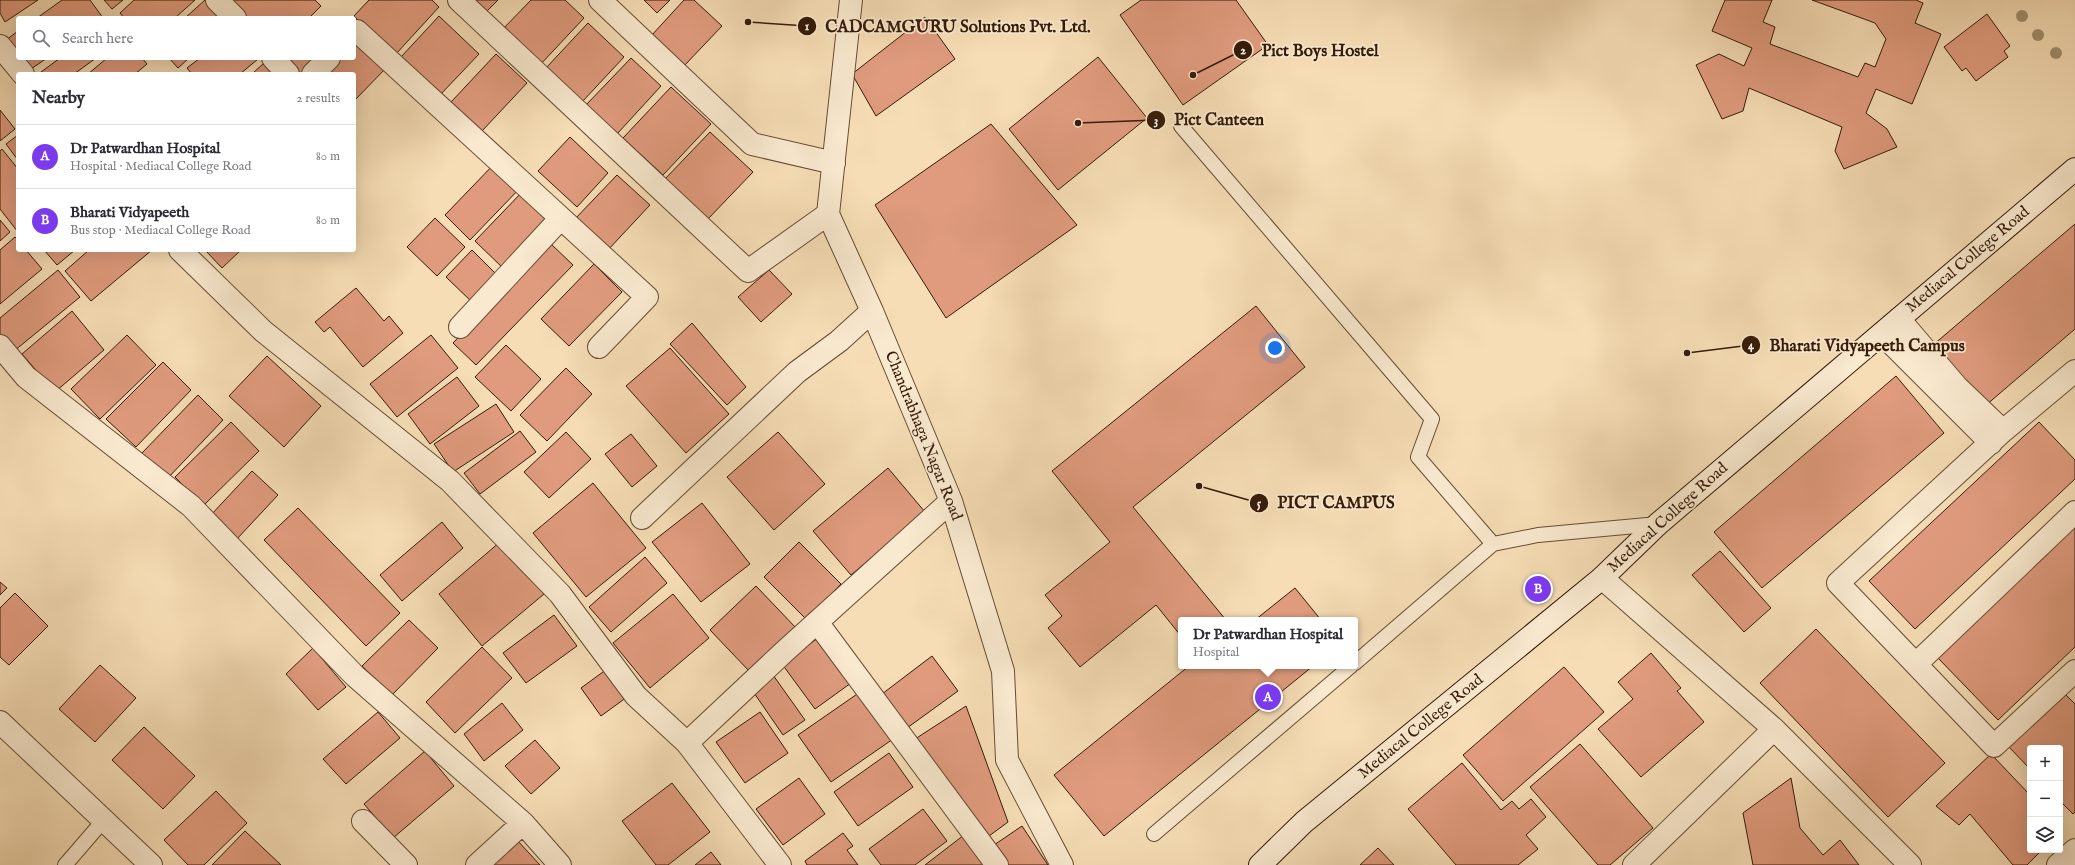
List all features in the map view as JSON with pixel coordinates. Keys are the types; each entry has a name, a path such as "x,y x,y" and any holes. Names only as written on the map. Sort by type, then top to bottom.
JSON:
{"street":[{"path":"217,0 233,16"},
{"path":"459,0 748,271 828,214 851,0"},
{"path":"600,0 752,144 834,162"},
{"path":"356,32 357,31 647,297 599,347"},
{"path":"0,46 21,72"},
{"path":"275,60 286,72"},
{"path":"315,72 327,60"},
{"name":"Mediacal College Road","path":"1260,865 1304,822 1602,578 1658,524 2075,169"},
{"name":"Chandrabhaga Nagar Road","path":"828,214 872,311 951,501 1004,671 1007,760 1062,865"},
{"path":"460,327 561,218"},
{"path":"182,252 263,331 450,480 560,594 636,696 687,742 780,865"},
{"path":"642,518 797,372 839,341 872,311"},
{"path":"1899,319 1957,387 1997,438"},
{"path":"1882,334 1997,438"},
{"path":"0,346 26,377 191,506 355,676 523,823 560,865"},
{"path":"2075,371 1997,438 1838,583 1994,746 2075,671"},
{"path":"687,742 951,501"},
{"path":"1916,664 2075,512"},
{"path":"1602,578 1774,729 1910,865"},
{"path":"817,622 997,865"},
{"path":"0,722 103,821 152,865"},
{"path":"1634,865 1774,729"},
{"path":"363,821 406,865"},
{"path":"477,865 523,823"},
{"path":"2058,865 2075,850"}],"lane":[{"path":"1181,126 1432,419 1418,457 1494,544"},
{"path":"1358,660 1494,544 1538,534 1658,524"},
{"path":"1154,834 1347,669"},
{"path":"65,865 103,821"}],"building":[{"path":"0,0 38,0 5,22 0,13"},
{"path":"62,0 90,0 102,16 40,16"},
{"path":"104,0 123,0 112,9"},
{"path":"134,0 195,0 177,16 122,16 120,13"},
{"path":"205,0 208,0 222,16 187,16"},
{"path":"227,0 315,0 321,6 311,16 241,16"},
{"path":"369,0 432,0 439,7 395,55 356,18 356,16 354,16"},
{"path":"467,0 498,0 483,15"},
{"path":"531,0 565,0 584,18 539,66 501,31"},
{"path":"644,0 670,0 657,13"},
{"path":"684,0 694,0 722,26 684,66 651,36"},
{"path":"1141,0 1236,0 1268,45 1183,105 1120,15"},
{"path":"1725,0 1772,0 1763,22 1775,27 1770,44 1858,77 1865,63 1875,67 1886,39 1875,23 1812,0 1916,0 1923,3 1915,23 1941,34 1912,104 1876,89 1866,113 1887,129 1897,147 1844,169 1835,151 1842,127 1749,88 1743,111 1722,119 1696,65 1719,54 1744,66 1752,48 1712,31"},
{"path":"1987,14 2010,46 2004,51 2008,57 1976,81 1966,68 1962,71 1944,47"},
{"path":"439,16 479,54 441,94 401,57"},
{"path":"925,17 955,59 876,116 852,74"},
{"path":"588,23 624,57 582,102 546,68"},
{"path":"16,32 16,54 6,40"},
{"path":"357,41 386,68 356,99 356,72 329,72 340,60 356,60"},
{"path":"496,54 527,83 482,131 451,102"},
{"path":"1098,57 1147,118 1058,190 1009,129"},
{"path":"631,58 661,86 617,134 586,105"},
{"path":"20,60 44,60 28,71"},
{"path":"57,60 93,60 77,72 41,72"},
{"path":"105,60 144,60 147,64 137,72 90,72"},
{"path":"171,60 187,60 178,68"},
{"path":"197,60 257,60 242,72 190,72 187,68"},
{"path":"284,60 318,60 307,72 297,72"},
{"path":"265,62 275,72 254,72"},
{"path":"671,87 711,124 663,175 623,138"},
{"path":"0,110 15,129 0,141"},
{"path":"991,124 1077,225 946,318 875,205"},
{"path":"710,132 753,172 707,220 664,180"},
{"path":"16,136 16,157 6,144"},
{"path":"570,137 608,173 577,207 538,171"},
{"path":"2,149 16,166 16,229 0,209 0,151"},
{"path":"497,161 523,185 470,240 445,215"},
{"path":"617,175 650,205 607,251 573,221"},
{"path":"524,190 554,219 505,270 475,241"},
{"path":"435,218 465,247 437,276 407,247"},
{"path":"0,220 10,232 0,241"},
{"path":"2075,224 2075,329 1985,406 1933,345"},
{"path":"15,237 16,252 28,252 42,269 0,304 0,250"},
{"path":"550,243 573,265 476,365 453,343"},
{"path":"472,250 500,278 474,304 446,277"},
{"path":"46,252 73,252 57,265"},
{"path":"87,252 150,252 91,301 65,271"},
{"path":"207,252 239,252 222,268"},
{"path":"594,264 622,292 569,346 541,319"},
{"path":"58,270 80,297 14,351 0,334 0,318"},
{"path":"769,270 792,294 761,322 738,297"},
{"path":"356,288 384,321 389,316 403,333 363,367 330,327 324,332 315,322"},
{"path":"1256,306 1305,367 1133,507 1224,617 1178,617 1178,632 1156,605 1080,667 1048,628 1062,616 1045,595 1110,542 1052,471"},
{"path":"72,311 104,350 55,392 22,354"},
{"path":"692,323 746,387 727,405 670,344"},
{"path":"127,335 156,365 100,419 71,389"},
{"path":"431,335 458,368 397,417 370,384"},
{"path":"506,345 541,379 511,411 475,377"},
{"path":"670,348 729,414 686,453 626,386"},
{"path":"267,356 321,406 284,447 229,396"},
{"path":"163,362 191,390 136,447 106,419"},
{"path":"566,368 592,394 547,441 520,415"},
{"path":"1896,376 1944,433 1762,588 1714,532"},
{"path":"457,377 479,406 430,444 408,414"},
{"path":"198,395 223,420 167,479 141,454"},
{"path":"496,404 514,432 453,472 434,444"},
{"path":"231,422 259,451 203,506 175,477"},
{"path":"2039,422 2075,460 2075,479 1915,629 1869,581"},
{"path":"520,431 536,452 480,494 464,473"},
{"path":"566,432 591,459 549,498 524,472"},
{"path":"778,432 825,484 774,530 727,477"},
{"path":"631,434 657,466 632,487 605,454"},
{"path":"888,468 925,512 851,575 813,531"},
{"path":"252,471 278,495 236,540 210,516"},
{"path":"593,483 646,548 586,597 533,533"},
{"path":"702,503 750,564 701,602 652,542"},
{"path":"298,508 400,613 366,646 264,540"},
{"path":"442,522 463,548 402,601 380,575"},
{"path":"2075,525 2075,647 1998,720 1937,657"},
{"path":"500,542 544,594 482,646 439,594"},
{"path":"799,542 841,584 806,619 764,577"},
{"path":"1720,551 1771,608 1744,632 1692,575"},
{"path":"645,557 667,583 611,632 589,607"},
{"path":"0,582 7,588 0,595"},
{"path":"756,586 797,629 750,672 710,630"},
{"path":"1295,588 1319,617 1259,617"},
{"path":"15,593 48,626 9,665 0,657 0,608"},
{"path":"673,594 709,638 650,688 613,643"},
{"path":"554,615 577,646 526,683 503,653"},
{"path":"409,620 438,648 392,695 362,666"},
{"path":"1816,629 1945,763 1888,817 1760,683"},
{"path":"818,638 851,683 815,709 782,664"},
{"path":"482,647 512,678 455,733 426,702"},
{"path":"313,648 346,687 318,710 286,674"},
{"path":"1651,653 1681,688 1677,691 1704,722 1641,777 1598,729 1633,699 1618,682"},
{"path":"932,656 958,691 907,728 882,694"},
{"path":"100,665 136,698 95,742 59,709"},
{"path":"1564,667 1604,712 1503,801 1463,755"},
{"path":"607,669 627,697 601,716 581,688"},
{"path":"1185,669 1309,669 1104,836 1054,775"},
{"path":"773,675 805,720 783,735 752,690"},
{"path":"863,690 896,737 831,782 798,735"},
{"path":"2064,693 2075,704 2075,812 2073,814 2063,804 2063,745 2027,745 2027,766 2008,746"},
{"path":"502,703 523,730 484,761 464,734"},
{"path":"966,706 1008,822 985,839 912,741"},
{"path":"378,712 400,738 346,784 323,759"},
{"path":"760,712 788,753 745,783 716,742"},
{"path":"144,727 195,776 163,809 112,760"},
{"path":"535,740 560,768 531,794 505,766"},
{"path":"1580,744 1653,828 1610,865 1598,865 1530,787"},
{"path":"425,751 454,786 393,838 364,804"},
{"path":"889,753 913,787 858,826 834,792"},
{"path":"1991,754 2027,792 2027,853 2039,853 2027,865 2013,865 1970,814 1959,825 1936,806"},
{"path":"1462,763 1501,810 1512,801 1519,809 1531,799 1546,817 1526,835 1538,849 1518,865 1456,865 1408,809"},
{"path":"799,778 825,814 783,845 756,809"},
{"path":"1791,778 1800,828 1823,855 1840,840 1859,865 1753,865 1743,813"},
{"path":"672,783 710,832 668,865 656,865 622,821"},
{"path":"216,791 247,823 204,865 188,865 164,840"},
{"path":"923,809 947,841 915,865 881,865 869,849"},
{"path":"1022,826 1048,865 1007,865 994,845"},
{"path":"245,831 281,865 212,865"},
{"path":"843,833 853,846 847,850 858,865 807,865 805,861"},
{"path":"964,835 987,865 925,865"},
{"path":"517,840 540,865 490,865"},
{"path":"1378,848 1394,865 1360,865"},
{"path":"711,852 721,865 695,865"}],"place":[{"name":"CADCAMGURU Solutions Pvt. Ltd.","path":"748,22"},
{"name":"Pict Boys Hostel","path":"1193,75"},
{"name":"Pict Canteen","path":"1078,123"},
{"name":"Bharati Vidyapeeth Campus","path":"1687,353"},
{"name":"PICT CAMPUS","path":"1199,486"},
{"name":"Bharati Vidyapeeth","path":"1538,589"},
{"name":"Dr Patwardhan Hospital","path":"1268,697"}]}
